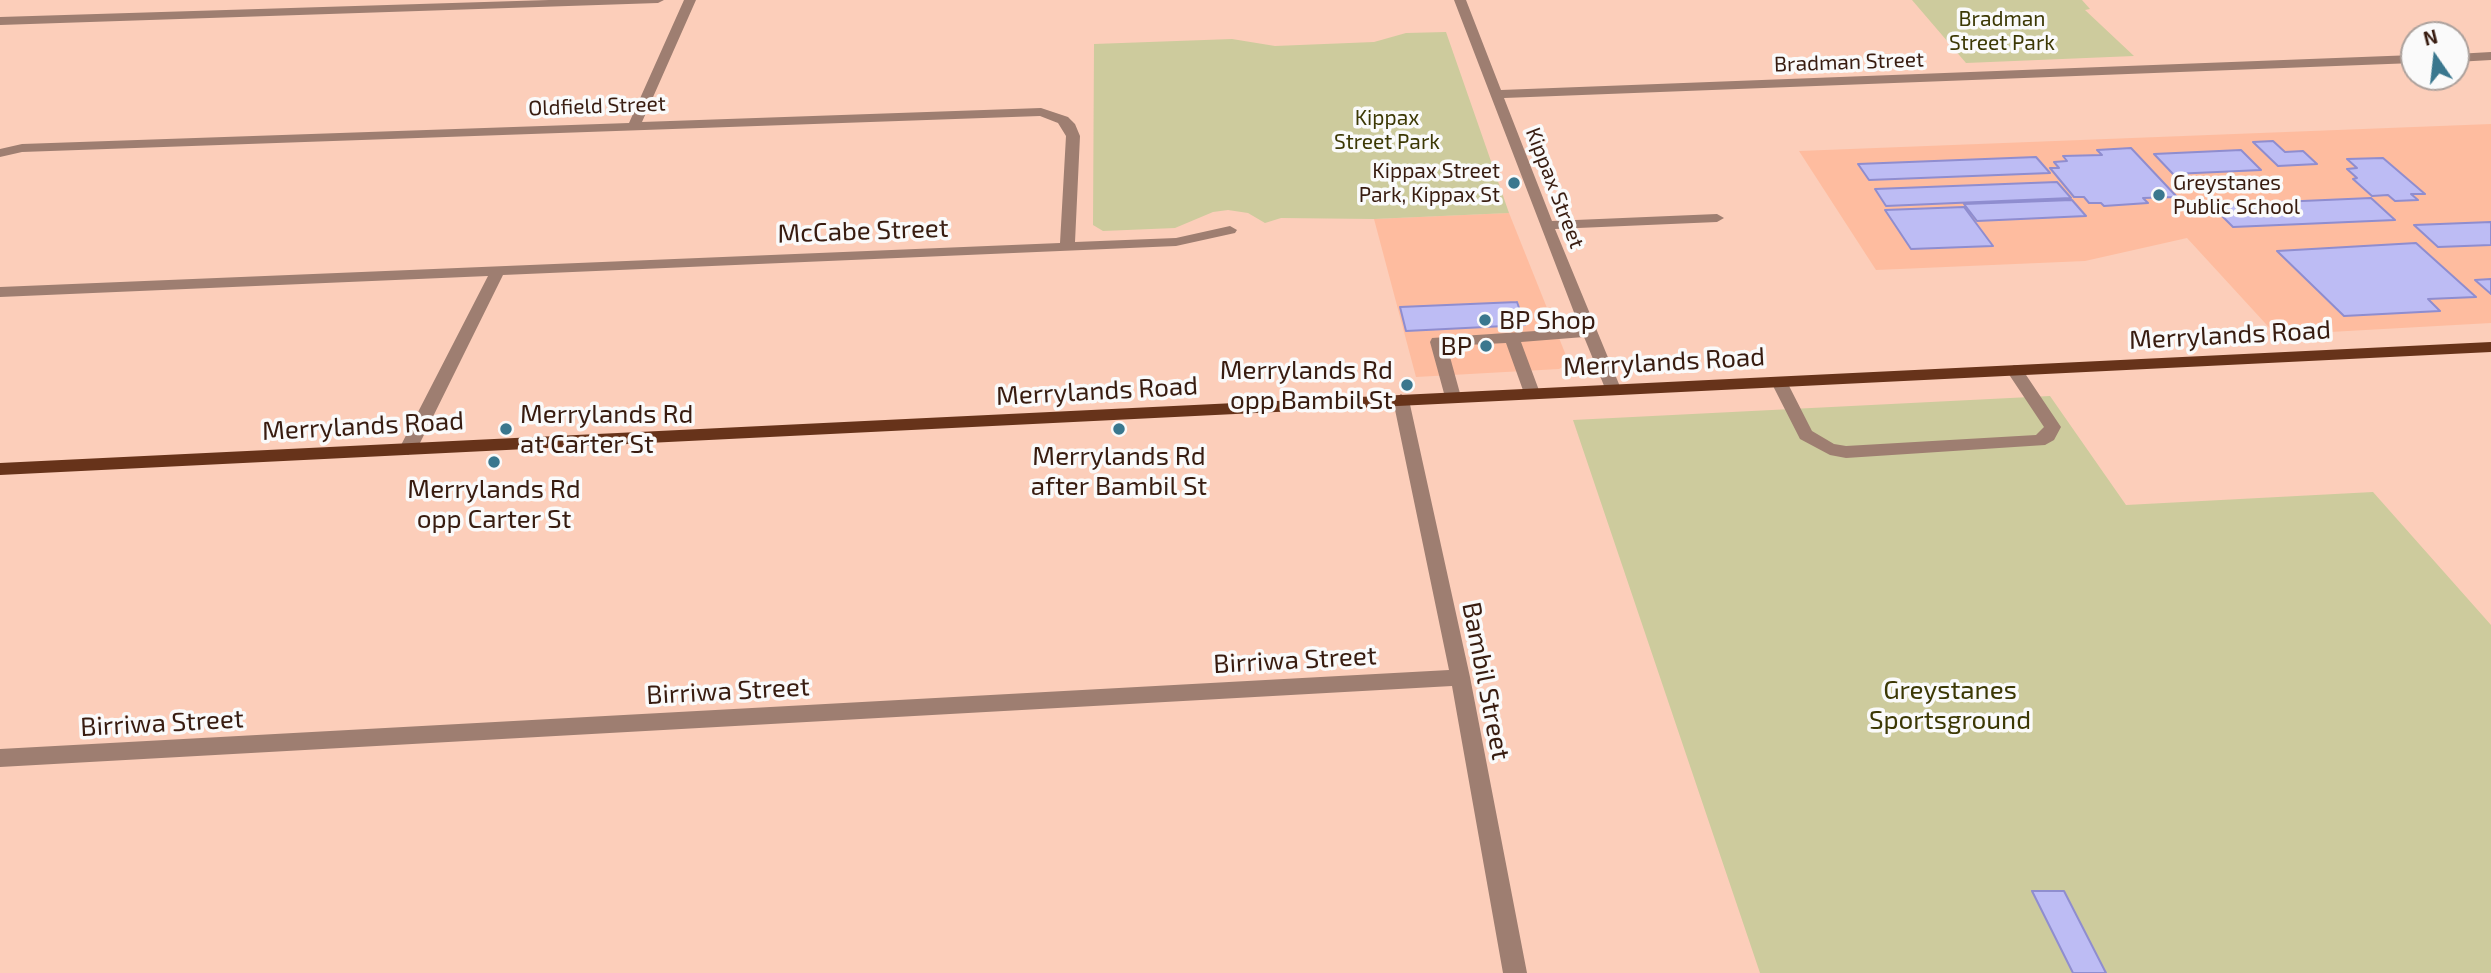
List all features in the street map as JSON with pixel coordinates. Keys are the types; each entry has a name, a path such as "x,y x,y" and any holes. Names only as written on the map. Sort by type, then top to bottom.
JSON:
{"main road":[{"name":"Merrylands Road","path":"0,469 2491,347"}],"street":[{"path":"0,21 658,0"},
{"path":"634,126 691,0"},
{"name":"Kippax Street","path":"1460,0 1613,389"},
{"path":"2470,57 2491,56"},
{"name":"Bradman Street","path":"1496,94 2400,60"},
{"name":"Oldfield Street","path":"0,153 22,148 1028,112 1051,114 1068,124 1073,136 1067,247"},
{"path":"1547,225 1717,218"},
{"name":"McCabe Street","path":"497,272 1177,242 1230,230"},
{"path":"0,292 497,272 408,449"},
{"path":"1453,397 1438,342 1589,332"},
{"path":"1512,337 1532,393"},
{"path":"1779,382 1806,435 1830,449 1846,452 2039,441 2048,436 2053,427 2014,370"},
{"name":"Bambil Street","path":"1401,400 1460,677 1515,973"},
{"name":"Birriwa Street","path":"0,758 1460,677"}],"shaded area":[{"name":"Greystanes Public School","path":"2491,124 2491,323 2276,335 2187,238 2085,261 1876,270 1799,151"},
{"path":"1509,213 1569,363 1559,369 1416,377 1374,219"}],"green space":[{"name":"Bradman Street Park","path":"1912,0 2082,0 2090,9 2085,10 2134,56 1966,63"},
{"name":"Kippax Street Park","path":"1446,32 1509,213 1374,219 1281,218 1265,223 1248,213 1228,210 1213,212 1175,228 1103,231 1093,225 1094,44 1232,39 1275,46 1374,42 1406,33"},
{"name":"Greystanes Sportsground","path":"2050,396 2126,505 2373,492 2491,625 2491,973 1760,973 1573,420"}],"building":[{"path":"2273,141 2285,152 2303,151 2317,164 2278,166 2253,142"},
{"path":"2131,148 2177,197 2143,198 2148,203 2104,206 2101,203 2089,203 2084,197 2074,197 2050,168 2059,168 2054,162 2067,161 2063,156 2102,155 2097,150"},
{"path":"2241,150 2261,170 2173,174 2154,154"},
{"path":"2036,157 2050,173 1869,180 1858,164"},
{"path":"2383,158 2425,194 2411,194 2418,200 2395,201 2388,195 2372,196 2353,179 2357,178 2347,169 2357,168 2347,159"},
{"path":"2057,182 2071,198 1886,206 1875,189"},
{"path":"2371,198 2395,220 2233,227 2211,205"},
{"path":"2072,200 2086,216 1977,221 1964,204"},
{"path":"1964,207 1993,246 1911,249 1885,210"},
{"path":"2491,222 2491,245 2438,247 2414,225"},
{"path":"2416,243 2476,297 2428,299 2440,311 2344,316 2277,251"},
{"path":"2491,279 2491,294 2475,280"},
{"path":"1517,302 1525,325 1406,331 1400,307"},
{"path":"2032,891 2064,891 2106,973 2073,973"}],"place":[{"name":"Kippax Street Park, Kippax St","path":"1514,183"},
{"name":"Greystanes Public School","path":"2159,195"},
{"name":"BP Shop","path":"1485,320"},
{"name":"BP","path":"1486,346"},
{"name":"Merrylands Rd opp Bambil St","path":"1407,385"},
{"name":"Merrylands Rd at Carter St","path":"506,429"},
{"name":"Merrylands Rd after Bambil St","path":"1119,429"},
{"name":"Merrylands Rd opp Carter St","path":"494,462"}]}
